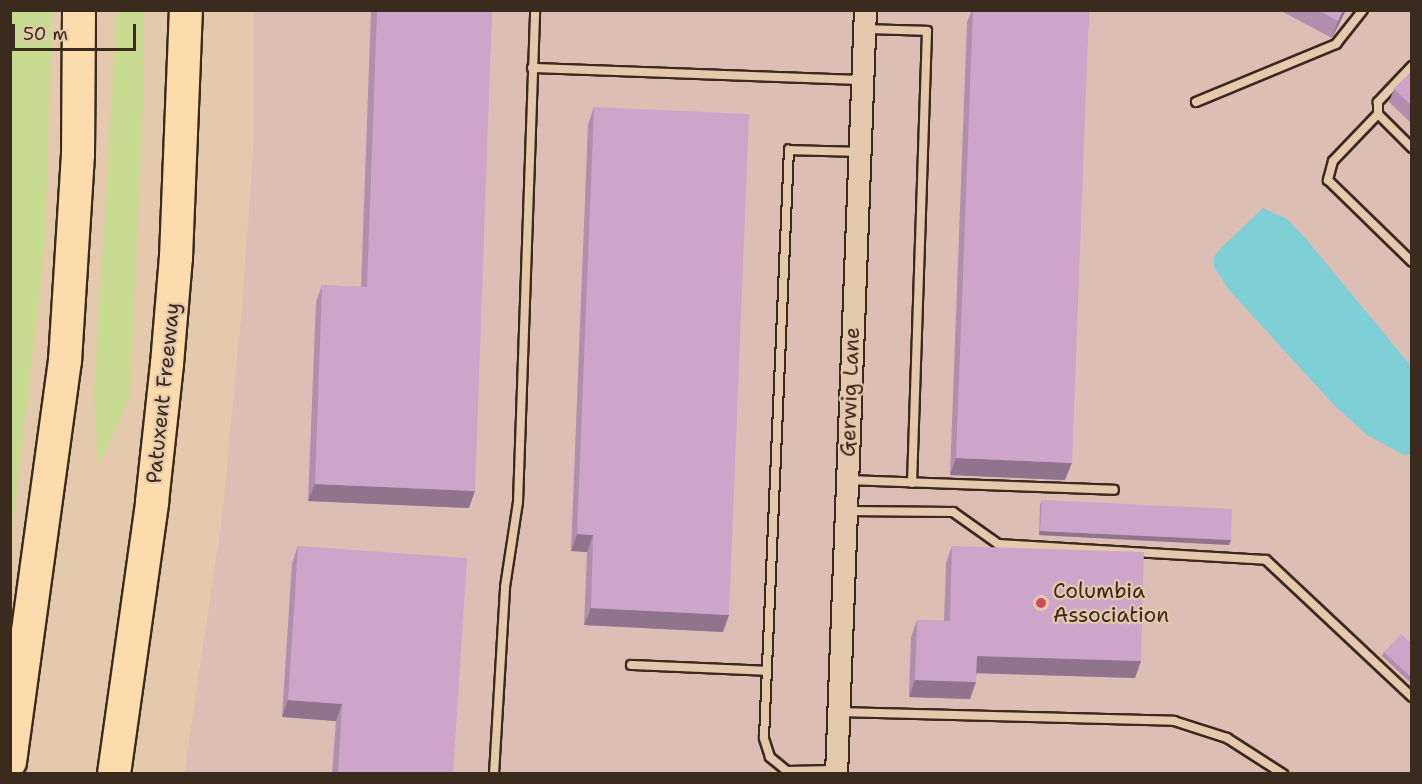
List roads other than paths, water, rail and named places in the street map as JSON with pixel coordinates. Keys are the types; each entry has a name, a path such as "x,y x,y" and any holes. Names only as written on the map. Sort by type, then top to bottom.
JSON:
{"highway":[{"path":"10,762 65,360 78,155 79,10"},
{"name":"Patuxent Freeway","path":"114,774 152,502 166,364 176,257 186,10"}],"street":[{"name":"Gerwig Lane","path":"836,772 865,20"}],"lane":[{"path":"494,774 505,587 518,502 535,10"},
{"path":"1196,102 1336,44 1363,10"},
{"path":"865,20 927,31 912,483"},
{"path":"1412,66 1382,97 1378,114 1333,161 1328,180 1412,262"},
{"path":"532,68 862,80"},
{"path":"1378,114 1412,148"},
{"path":"836,772 788,771 770,758 764,738 789,150 859,152"},
{"path":"847,480 1114,490"},
{"path":"846,511 953,512 998,544 1266,560 1412,697"},
{"path":"631,665 767,671"},
{"path":"838,712 1174,721 1227,738 1283,774"}],"water":[{"path":"1263,208 1287,219 1306,239 1411,366 1411,454 1404,455 1367,435 1334,405 1229,290 1214,267 1214,257 1222,247"}],"place":[{"name":"Columbia Association","path":"1041,603"}]}
